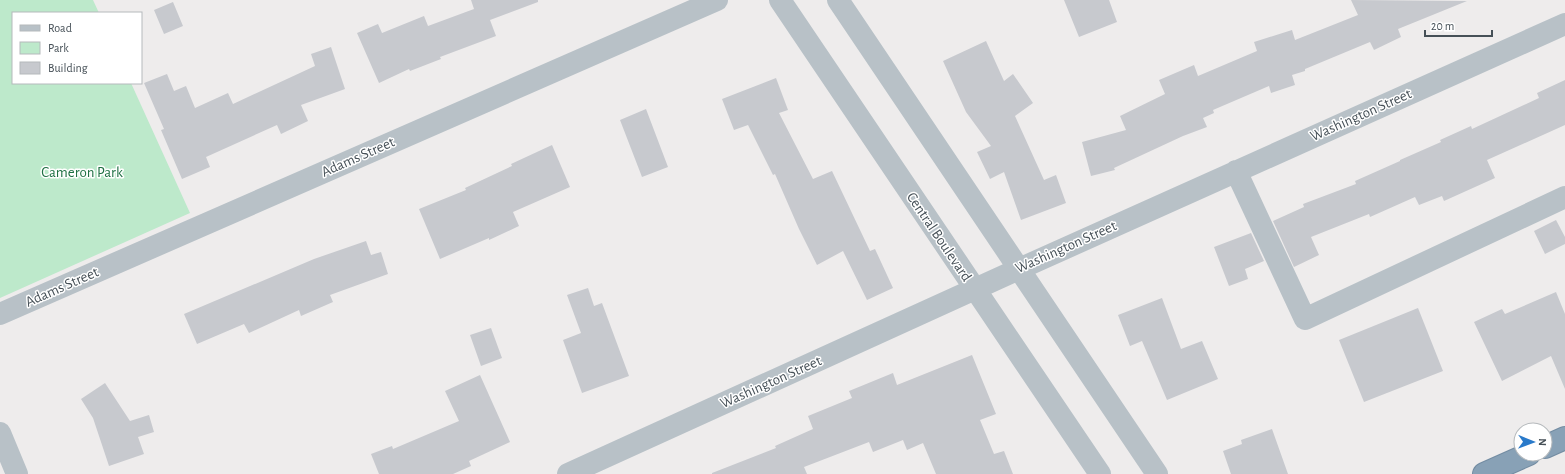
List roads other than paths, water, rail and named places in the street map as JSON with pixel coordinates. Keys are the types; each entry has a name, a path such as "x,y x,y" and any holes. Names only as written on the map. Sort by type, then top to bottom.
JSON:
{"highway":[{"path":"1553,443 1565,438"},
{"path":"1484,474 1513,461"}],"street":[{"name":"Adams Street","path":"0,314 717,0"},
{"name":"Central Boulevard","path":"780,0 1100,474"},
{"path":"838,0 1157,474"},
{"name":"Washington Street","path":"568,474 974,289 1565,24"},
{"path":"1236,171 1305,319 1565,197"},
{"path":"0,433 17,474"}],"park label":[{"name":"Cameron Park","path":"82,172"}]}
